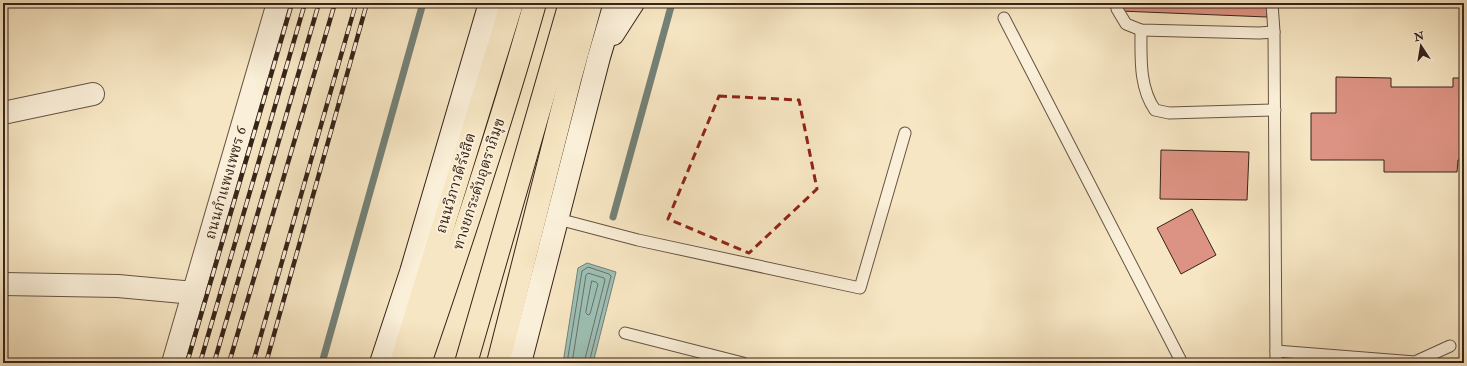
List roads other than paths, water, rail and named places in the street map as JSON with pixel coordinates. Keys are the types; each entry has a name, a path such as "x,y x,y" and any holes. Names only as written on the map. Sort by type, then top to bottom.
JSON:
{"highway":[{"name":"ถนนวิภาวดีรังสิต","path":"401,363 512,3"},
{"name":"ทางยกระดับอุตราภิมุข","path":"420,363 457,254 521,53 535,3"},
{"path":"466,363 570,3"},
{"path":"498,363 570,79 591,3"}],"main road":[{"name":"ถนนกำแพงเพชร 6","path":"173,363 278,3"},
{"name":"ถนนวิภาวดีรังสิต","path":"381,363 411,272 490,3"},
{"path":"520,363 599,57 615,3"},
{"path":"599,57 633,3"},
{"path":"3,113 93,94"},
{"path":"3,284 118,286 194,293"}],"lane":[{"path":"1117,3 1117,9 1126,24 1141,30 1259,33 1274,32"},
{"path":"1272,3 1275,110 1276,363"},
{"path":"1004,18 1182,363"},
{"path":"1141,30 1141,70 1144,86 1150,102 1155,110 1169,113 1275,110"},
{"path":"558,219 638,240 860,288 905,132"},
{"path":"625,333 743,363"},
{"path":"1276,351 1415,362 1450,346"}],"water":[{"path":"587,263 616,272 593,363 563,363 578,268"}],"waterway":[{"path":"322,363 423,3"},
{"path":"613,217 672,3"}],"railway":[{"path":"187,363 292,3"},
{"path":"200,363 305,3"},
{"path":"214,363 319,3"},
{"path":"229,363 335,3"},
{"path":"253,363 356,3"},
{"path":"266,363 367,3"}]}
